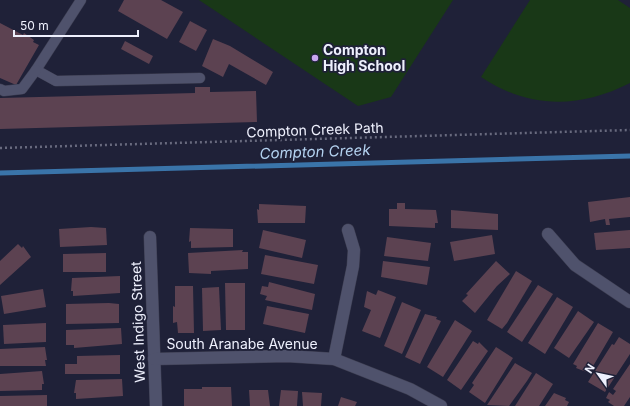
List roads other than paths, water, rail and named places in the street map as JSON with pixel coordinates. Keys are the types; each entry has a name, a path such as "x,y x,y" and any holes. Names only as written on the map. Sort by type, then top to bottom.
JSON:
{"street":[{"path":"334,359 353,266 354,250 348,230"},
{"path":"548,234 575,265 630,302"},
{"name":"West Indigo Street","path":"150,237 156,406"},
{"name":"South Aranabe Avenue","path":"154,359 287,356 334,359 410,390 441,406"}],"lane":[{"path":"0,89 4,91 22,89 81,0"},
{"path":"36,70 56,81 200,78"}],"waterway":[{"name":"Compton Creek","path":"0,173 630,156"}],"place":[{"name":"Compton High School","path":"315,58"}]}
